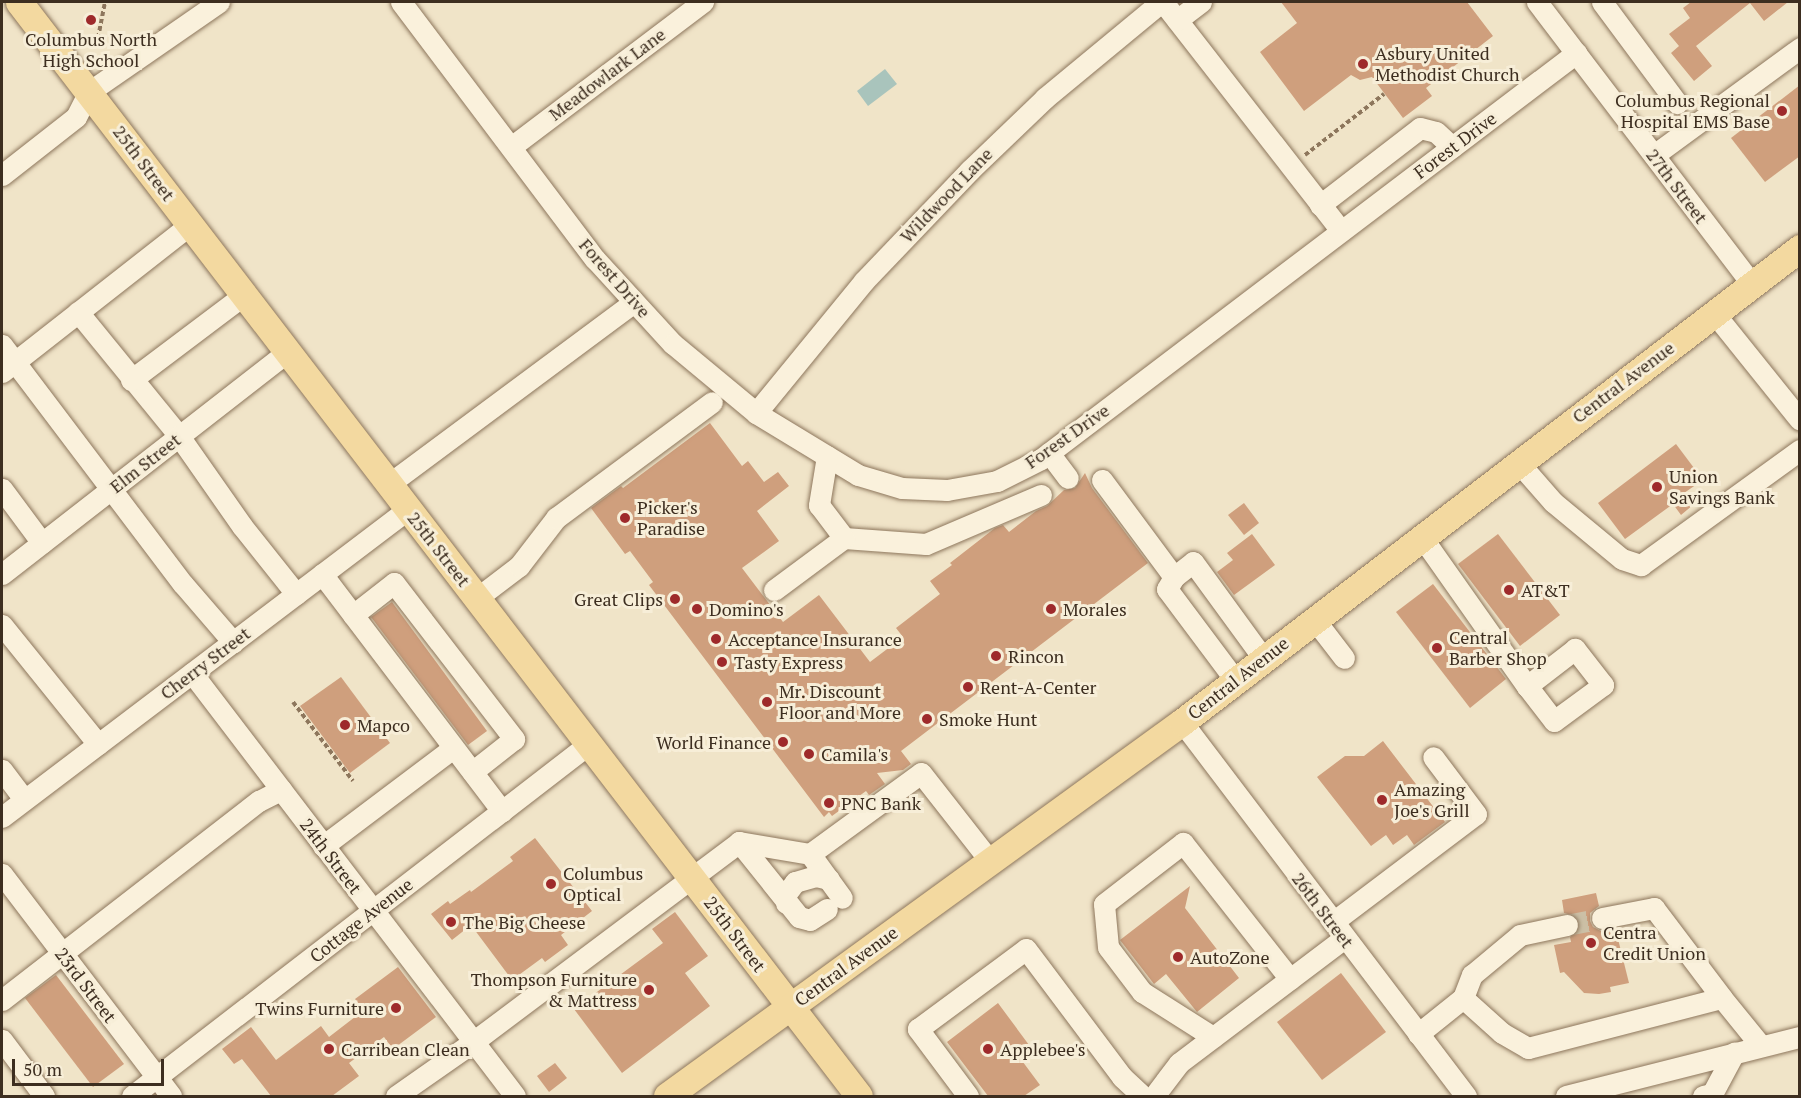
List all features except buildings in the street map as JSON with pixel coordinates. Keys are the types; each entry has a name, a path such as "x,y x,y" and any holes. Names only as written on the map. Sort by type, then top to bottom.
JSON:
{"main road":[{"name":"25th Street","path":"20,2 859,1096"},
{"name":"Central Avenue","path":"667,1096 1182,722 1421,536 1800,248"}],"street":[{"path":"2,175 76,117 90,92 219,2"},
{"name":"Forest Drive","path":"401,2 595,259 673,344 756,413 858,475 902,488 948,490 997,481 1048,453 1576,53"},
{"name":"Meadowlark Lane","path":"511,147 703,2"},
{"path":"1162,2 1341,231"},
{"name":"Wildwood Lane","path":"756,413 864,281 970,170 1046,98 1162,2"},
{"path":"1177,20 1201,2"},
{"name":"27th Street","path":"1537,2 1752,284"},
{"path":"1602,2 1677,103"},
{"path":"1654,155 1800,48"},
{"path":"1320,205 1420,128 1436,132 1452,147"},
{"path":"191,224 78,312 6,360 111,489 183,584 233,642"},
{"path":"131,380 244,294"},
{"path":"389,484 634,302"},
{"path":"78,312 131,380 179,436 242,526 296,594"},
{"path":"1714,313 1800,420"},
{"name":"Elm Street","path":"2,574 288,351"},
{"path":"477,597 519,566 556,518 712,402"},
{"path":"1518,462 1553,502 1622,559 1641,565 1800,450"},
{"path":"1048,453 1068,478"},
{"path":"827,456 819,505 844,538"},
{"path":"1102,480 1174,577"},
{"path":"2,489 42,543"},
{"path":"774,591 844,538 926,544 1041,495"},
{"name":"Cherry Street","path":"2,817 408,509"},
{"path":"1421,536 1527,686"},
{"path":"1235,680 1167,589 1174,577 1193,562 1263,658"},
{"path":"321,574 502,812"},
{"path":"353,615 394,583 514,739 472,772"},
{"path":"1314,619 1344,658"},
{"path":"2,625 98,744"},
{"name":"24th Street","path":"192,673 515,1096"},
{"name":"26th Street","path":"1182,722 1466,1096"},
{"name":"Cottage Avenue","path":"132,1096 590,743"},
{"path":"323,846 453,748"},
{"path":"968,1096 918,1029 1026,949 1122,1077 1143,1096 1179,1063 1290,979 1339,930 1476,814 1433,757"},
{"path":"2,770 24,799"},
{"path":"810,854 921,773 990,861"},
{"path":"2,1000 259,801 280,790"},
{"path":"396,1096 473,1042 739,842 810,854 829,879 835,903 810,920 799,917 739,842"},
{"path":"1213,1037 1142,992 1108,946 1104,904 1183,843 1290,979"},
{"name":"23rd Street","path":"2,874 171,1096"},
{"path":"786,903 786,894 795,882 816,876 829,879"},
{"path":"1602,918 1654,908 1761,1046"},
{"path":"1418,1034 1463,998 1472,975 1520,935 1567,925"},
{"path":"1463,998 1502,1033 1528,1048 1722,998"},
{"path":"1566,1096 1590,1094 1734,1053 1800,1037"},
{"path":"2,1040 44,1096"},
{"path":"1703,1096 1712,1094 1734,1053"}],"path":[{"path":"98,38 105,2"},
{"path":"1304,155 1384,94"},
{"path":"293,702 352,781"}],"water":[{"path":"885,69 897,84 868,106 857,91"}],"tunnel":[{"path":"1567,925 1602,918"}],"place":[{"name":"Columbus North High School","path":"91,20"},
{"name":"Asbury United Methodist Church","path":"1363,64"},
{"name":"Columbus Regional Hospital EMS Base","path":"1782,111"},
{"name":"Union Savings Bank","path":"1657,487"},
{"name":"Picker's Paradise","path":"625,518"},
{"name":"AT&T","path":"1509,590"},
{"name":"Great Clips","path":"675,599"},
{"name":"Domino's","path":"697,609"},
{"name":"Morales","path":"1051,609"},
{"name":"Acceptance Insurance","path":"716,639"},
{"name":"Central Barber Shop","path":"1437,648"},
{"name":"Rincon","path":"996,656"},
{"name":"Tasty Express","path":"722,662"},
{"name":"Rent-A-Center","path":"968,687"},
{"name":"Mr. Discount Floor and More","path":"767,702"},
{"name":"Smoke Hunt","path":"927,719"},
{"name":"Mapco","path":"345,725"},
{"name":"World Finance","path":"783,742"},
{"name":"Camila's","path":"809,754"},
{"name":"Amazing Joe's Grill","path":"1382,800"},
{"name":"PNC Bank","path":"829,803"},
{"name":"Columbus Optical","path":"551,884"},
{"name":"The Big Cheese","path":"451,922"},
{"name":"Centra Credit Union","path":"1591,943"},
{"name":"AutoZone","path":"1178,957"},
{"name":"Thompson Furniture & Mattress","path":"649,990"},
{"name":"Twins Furniture","path":"396,1008"},
{"name":"Carribean Clean","path":"329,1049"},
{"name":"Applebee's","path":"988,1049"}]}
